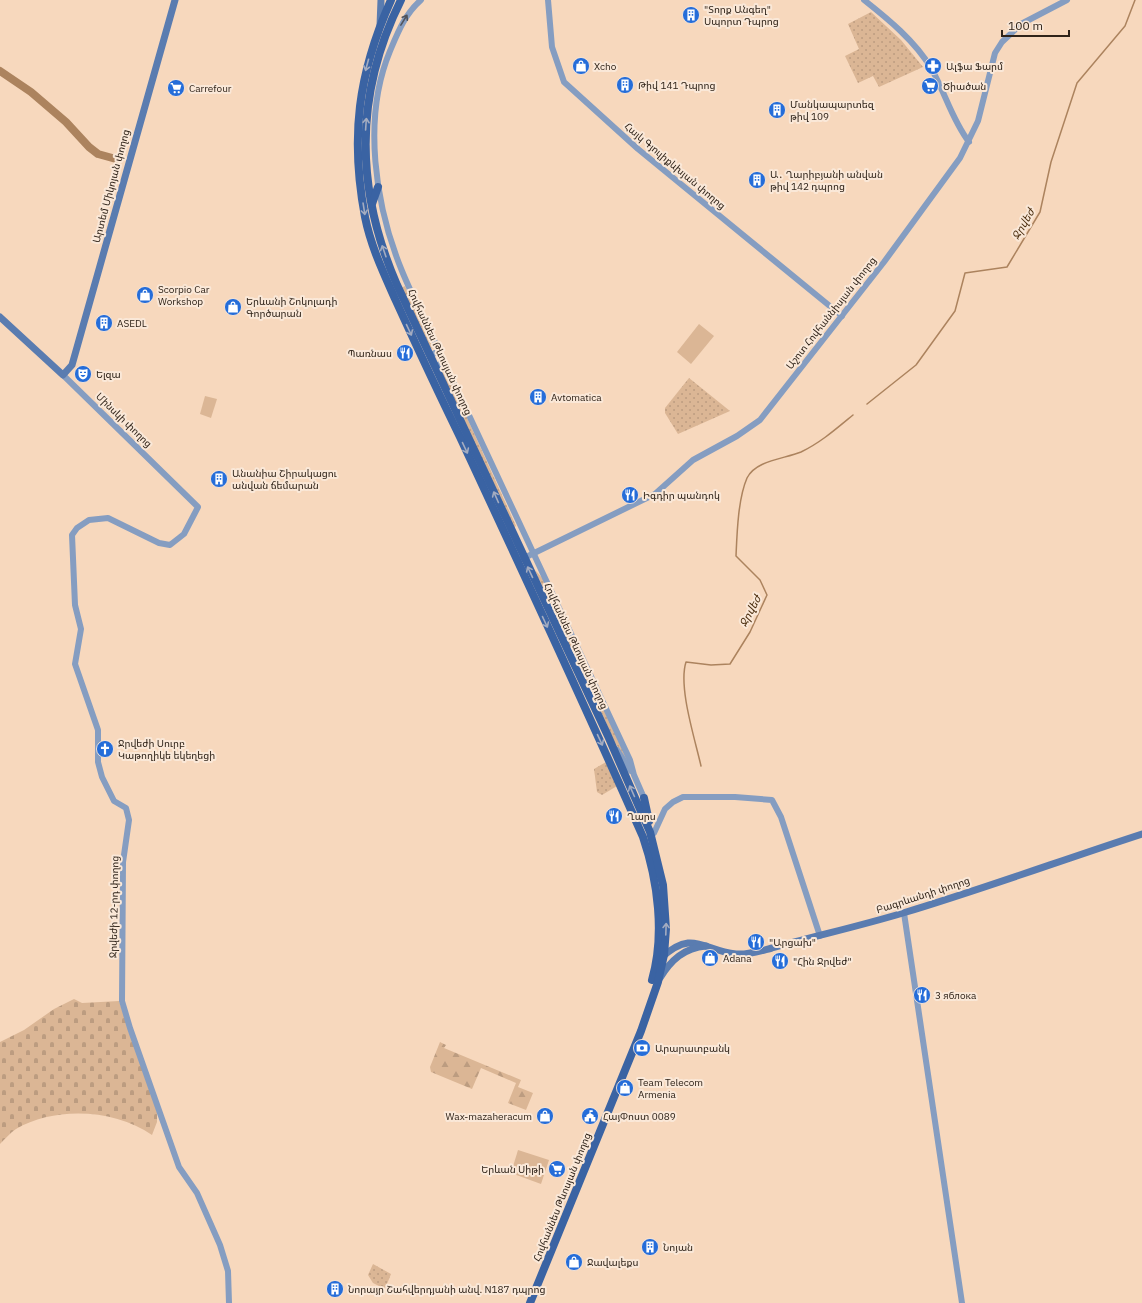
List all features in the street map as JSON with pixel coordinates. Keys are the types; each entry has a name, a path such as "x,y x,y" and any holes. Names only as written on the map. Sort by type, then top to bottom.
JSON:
{"main road":[{"name":"Արտեմ Միկոյան փողոց","path":"63,374 72,365 175,0"},
{"path":"380,26 381,0"},
{"name":"Հովհաննես Թևոսյան փողոց","path":"391,0 380,26 366,67 360,98 357,154 366,218 372,242 432,363 654,861 666,919 664,955 658,982 641,1031 530,1303"},
{"name":"Հովհաննես Թևոսյան փողոց","path":"386,270 372,207 366,165 366,123 369,93 374,69 383,42 401,0"},
{"path":"372,207 378,187"},
{"name":"Հովհաննես Թևոսյան փողոց","path":"394,286 432,363"},
{"name":"Մինսկի փողոց","path":"0,316 63,374"},
{"name":"Հովհաննես Թևոսյան փողոց","path":"520,560 608,736 651,834 658,909 656,962 654,973 635,1034 526,1303"},
{"path":"644,798 651,834"},
{"name":"Բագրևանդի փողոց","path":"656,962 671,949 689,942 698,942 736,954 749,954 820,936 904,913 1142,834"},
{"name":"Բագրևանդի փողոց","path":"658,982 665,969 680,954 689,949 707,946"},
{"path":"654,973 658,982"}],"street":[{"path":"421,0 409,12 402,22 382,68 379,81 375,121 378,187 392,241 402,272 439,351 432,363"},
{"name":"Հայկ Գյուլիքևխյան փողոց","path":"548,0 552,47 564,82 634,146 842,316"},
{"path":"864,0 920,51 932,69 961,132 969,142"},
{"name":"Աշոտ Հովհաննիսյան փողոց","path":"520,560 655,494 693,460 737,436 760,420 894,249 960,158 969,142 984,102 995,53 1002,42 1021,24 1067,0"},
{"path":"382,68 383,42"},
{"path":"432,363 442,363 445,365 630,760 634,775 644,798"},
{"name":"Մինսկի փողոց","path":"63,374 198,507 184,534 170,544 159,543 108,518 89,520 76,528 72,535"},
{"name":"Ջրվեժի 12-րդ փողոց","path":"72,535 74,605 81,629 75,664 98,730 98,762 102,777 114,801 126,808 128,820 123,862 122,1001 130,1028 179,1167 197,1193 220,1245 228,1271 229,1303"},
{"path":"608,736 634,775"},
{"path":"651,834 654,833 665,809 673,802 683,797 735,797 772,800 781,817 820,936"},
{"path":"904,913 962,1303"}],"green space":[{"path":"871,12 901,40 923,67 879,87 873,76 858,83 845,56 859,49 848,24"},
{"path":"405,286 433,348 430,349 401,288"},
{"path":"699,324 714,336 691,364 677,352"},
{"path":"444,367 516,526 513,528 439,369"},
{"path":"689,378 730,411 678,434 665,413 665,408"},
{"path":"205,396 217,399 211,418 200,414"},
{"path":"535,570 545,581 629,763 615,743 593,693 584,680"},
{"path":"606,762 617,786 602,795 597,792 594,769"},
{"path":"74,999 82,1003 119,1001 157,1112 157,1122 152,1135 137,1126 121,1120 85,1114 66,1114 48,1117 16,1129 0,1144 0,1042 24,1030 54,1009"},
{"path":"440,1042 446,1045 444,1048 521,1080 518,1087 533,1093 526,1110 508,1103 516,1083 481,1068 472,1089 431,1072 430,1067"},
{"path":"518,1150 549,1160 541,1184 511,1173"},
{"path":"373,1264 391,1274 385,1289 373,1283 368,1275"}],"waterway":[{"name":"Ջրվեժ","path":"867,404 916,365 955,311 965,273 1007,267 1040,212 1051,162 1077,83 1125,26 1135,0"},
{"path":"0,71 31,92 66,122 89,147 98,154 116,159"},
{"name":"Ջրվեժ","path":"701,766 688,713 684,685 686,662 711,665 730,664 750,632 767,595 760,580 736,556 740,506 747,478 757,467 801,452 815,444 853,415"}],"place":[{"name":"\"Տորք Անգեղ\" Սպորտ Դպրոց","path":"691,15"},
{"name":"Xcho","path":"581,66"},
{"name":"Ալֆա Ֆարմ","path":"933,66"},
{"name":"Թիվ 141 Դպրոց","path":"625,85"},
{"name":"Ծիածան","path":"930,86"},
{"name":"Carrefour","path":"176,88"},
{"name":"Մանկապարտեզ թիվ 109","path":"777,110"},
{"name":"Ա․ Ղարիբյանի անվան թիվ 142 դպրոց","path":"757,180"},
{"name":"Scorpio Car Workshop","path":"145,295"},
{"name":"Երևանի Շոկոլադի Գործարան","path":"233,307"},
{"name":"ASEDL","path":"104,323"},
{"name":"Պառնաս","path":"405,353"},
{"name":"Ելզա","path":"83,374"},
{"name":"Avtomatica","path":"538,397"},
{"name":"Անանիա Շիրակացու անվան ճեմարան","path":"219,479"},
{"name":"Իգդիր պանդոկ","path":"630,495"},
{"name":"Ջրվեժի Սուրբ Կաթողիկե եկեղեցի","path":"105,749"},
{"name":"Ղարս","path":"614,816"},
{"name":"\"Արցախ\"","path":"756,942"},
{"name":"Adana","path":"710,958"},
{"name":"\"Հին Ջրվեժ\"","path":"780,961"},
{"name":"3 яблока","path":"922,995"},
{"name":"Արարատբանկ","path":"642,1048"},
{"name":"Team Telecom Armenia","path":"625,1088"},
{"name":"Wax-mazaheracum","path":"545,1116"},
{"name":"ՀայՓոստ 0089","path":"590,1116"},
{"name":"Երևան Սիթի","path":"557,1169"},
{"name":"Նոյան","path":"650,1247"},
{"name":"Ջավալեքս","path":"574,1262"},
{"name":"Նորայր Շահվերդյանի անվ. N187 դպրոց","path":"335,1289"}]}
